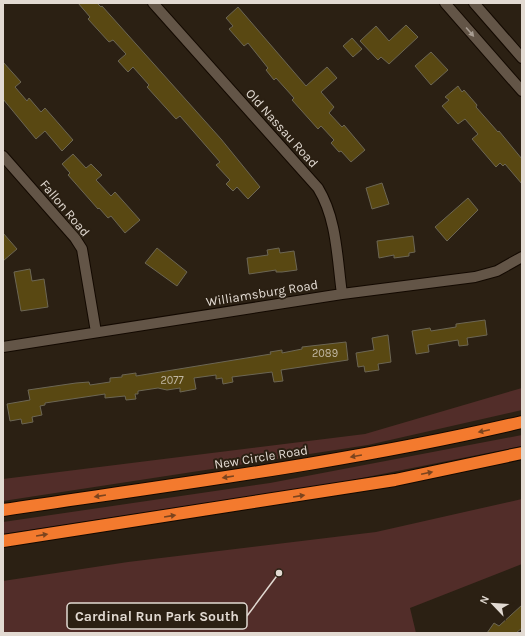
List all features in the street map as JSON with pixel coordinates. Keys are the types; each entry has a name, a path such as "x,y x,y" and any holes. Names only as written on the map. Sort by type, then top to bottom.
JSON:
{"highway":[{"name":"New Circle Road","path":"3,510 308,464 400,448 522,422"},
{"path":"3,541 387,481 522,453"}],"street":[{"name":"Old Nassau Road","path":"153,3 318,188 326,202 332,219 342,294"},
{"path":"445,3 522,91"},
{"path":"474,3 522,58"},
{"name":"Fallon Road","path":"3,156 75,238 82,249 96,332"},
{"name":"Williamsburg Road","path":"3,347 342,294 475,277 497,271 522,257"}],"shaded area":[{"path":"522,388 522,410 368,445 3,501 3,479 365,434"},
{"path":"522,435 522,446 342,482 3,534 3,522 270,483"},
{"path":"522,499 522,564 410,608 416,633 3,633 3,581 128,562 376,532"}],"building":[{"path":"78,3 97,3 101,7 102,6 221,139 260,187 248,199 237,187 233,191 226,184 230,180 216,165 220,162 180,116 176,119 147,87 149,85 133,67 128,72 118,61 126,54 113,40 109,42 88,19 90,17"},
{"path":"238,7 306,86 327,67 337,78 321,92 334,107 329,113 342,127 344,125 365,150 351,162 331,143 334,140 321,126 318,129 292,100 294,98 276,78 274,80 266,70 268,68 248,43 244,46 229,29 233,26 226,18"},
{"path":"406,25 418,37 389,64 381,57 378,60 360,41 376,26 389,41"},
{"path":"352,38 362,49 353,57 343,46"},
{"path":"431,52 448,70 431,85 415,66"},
{"path":"3,62 21,82 15,87 27,101 29,98 41,112 45,108 73,140 62,151 45,131 36,139 3,99"},
{"path":"458,86 462,92 464,90 477,105 476,107 498,132 499,131 522,159 522,184 505,164 503,166 500,163 496,167 472,139 478,134 465,119 458,124 442,106 449,100 445,97"},
{"path":"73,154 86,168 91,164 102,175 96,180 111,196 115,192 140,220 125,233 111,216 108,218 99,208 98,209 68,175 70,173 62,164"},
{"path":"382,183 389,204 372,209 366,188"},
{"path":"468,198 478,210 447,241 435,227"},
{"path":"3,233 17,249 3,261"},
{"path":"413,236 415,252 409,253 409,256 394,258 394,255 379,258 377,241"},
{"path":"157,248 187,272 177,286 145,263"},
{"path":"279,248 280,253 294,251 297,270 276,272 276,270 249,274 247,258 268,255 267,250"},
{"path":"30,269 32,281 44,279 48,307 21,311 14,272"},
{"path":"485,320 487,335 467,338 468,345 459,346 458,340 428,345 429,352 416,354 412,331 430,328 431,331 456,327 456,324"},
{"path":"388,335 391,362 378,364 379,370 365,372 364,366 358,367 356,353 374,350 372,338"},
{"path":"346,342 348,360 281,370 283,381 274,382 272,372 232,377 233,382 223,384 222,378 216,379 216,375 194,378 196,389 180,392 180,388 167,390 158,388 138,391 138,394 135,394 136,399 126,400 125,396 105,398 105,394 45,403 45,405 40,406 42,415 32,417 33,422 22,424 21,419 10,421 7,404 30,400 28,390 76,383 89,382 90,385 110,382 110,378 122,377 122,375 136,373 136,376 271,354 270,352 282,350 282,353 302,349 302,347"},
{"path":"522,605 522,628 516,633 487,633 494,623 499,626"}],"place":[{"name":"Cardinal Run Park South","path":"279,573"}]}
